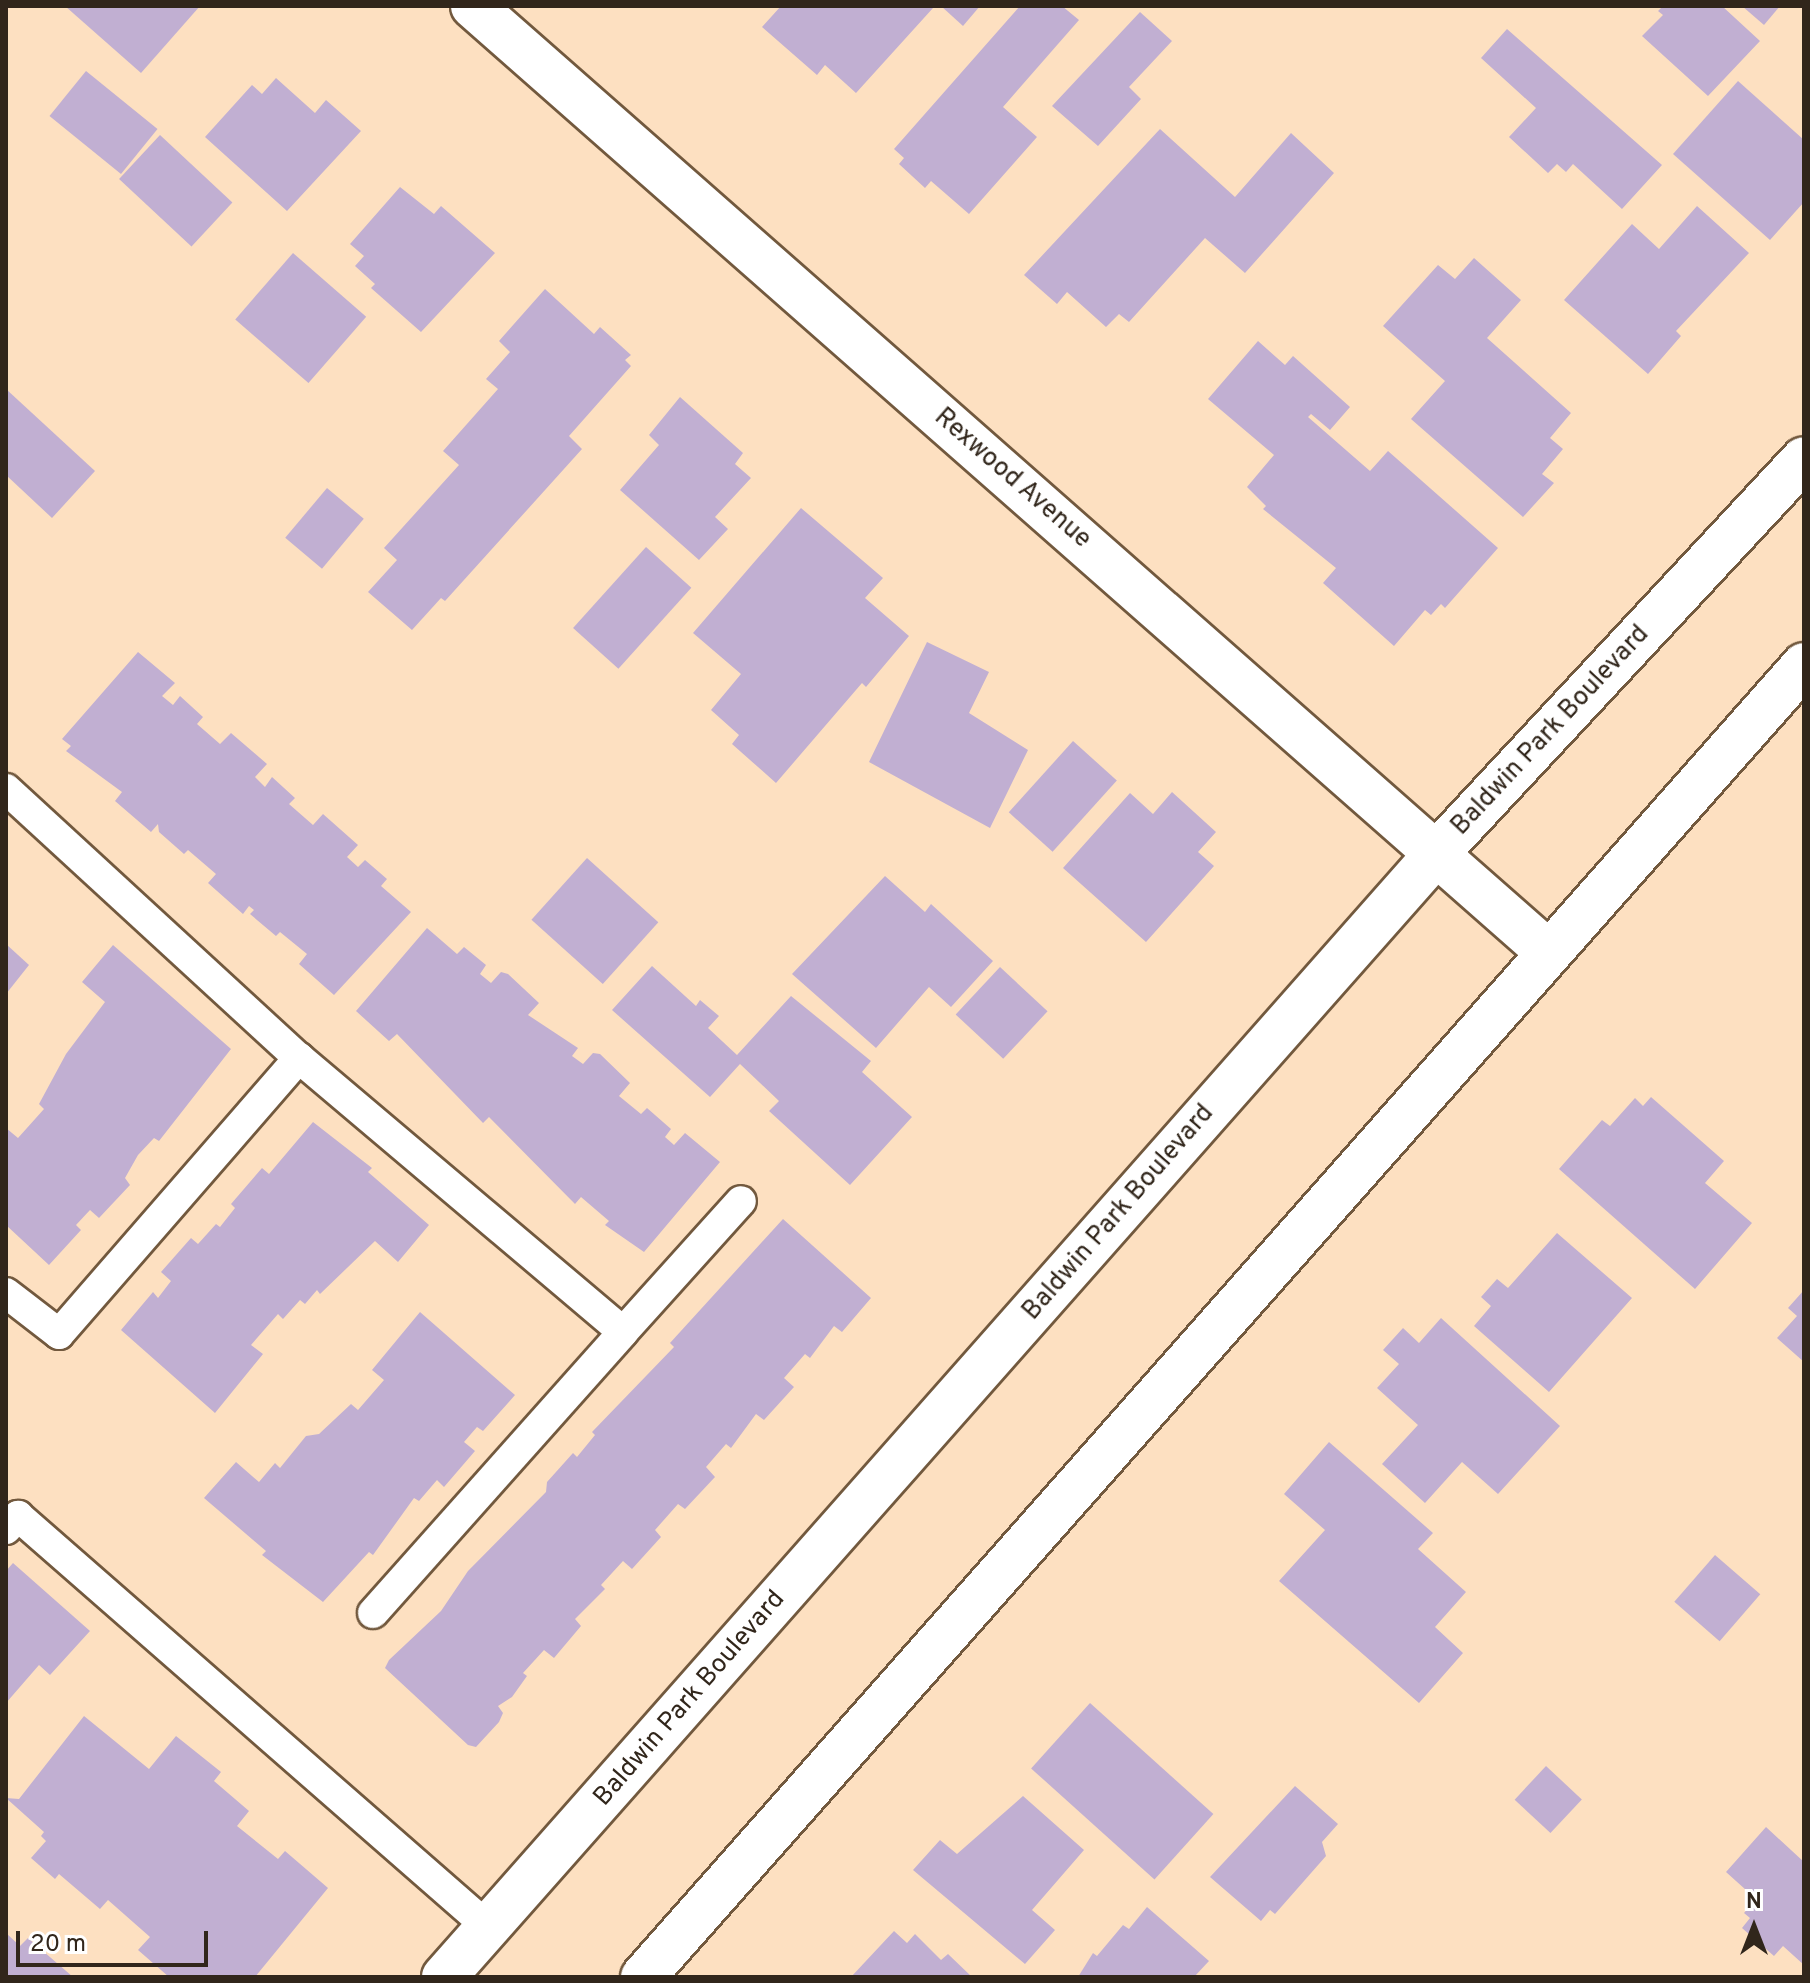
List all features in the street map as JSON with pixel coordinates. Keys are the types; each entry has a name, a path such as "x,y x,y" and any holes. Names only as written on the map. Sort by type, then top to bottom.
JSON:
{"main road":[{"name":"Rexwood Avenue","path":"473,6 1549,953"},
{"name":"Baldwin Park Boulevard","path":"444,1977 1437,853 1804,459"},
{"path":"643,1977 1804,665"}],"lane":[{"path":"6,789 299,1058 623,1332"},
{"path":"6,1293 59,1334 299,1058"},
{"path":"373,1613 741,1201"},
{"path":"6,1529 18,1516 488,1927"}],"building":[{"path":"65,6 200,6 141,73"},
{"path":"781,6 933,8 856,93 825,65 817,75 762,27"},
{"path":"941,6 980,6 963,26"},
{"path":"1020,6 1062,6 1079,20 1003,107 1037,137 969,214 931,181 925,188 899,164 904,158 894,149"},
{"path":"1663,6 1722,6 1760,41 1708,96 1642,36 1663,15 1658,11"},
{"path":"1742,6 1780,6 1764,25"},
{"path":"1140,12 1172,41 1129,87 1141,99 1098,146 1052,106"},
{"path":"1507,29 1662,165 1622,209 1573,164 1566,172 1557,164 1548,173 1509,137 1536,108 1481,58"},
{"path":"86,71 157,129 121,174 49,116"},
{"path":"276,78 315,113 326,100 361,131 287,211 205,137 252,85 262,94"},
{"path":"1738,81 1804,140 1804,202 1770,240 1673,154"},
{"path":"1160,129 1235,197 1291,133 1334,173 1245,273 1205,238 1129,322 1119,314 1106,327 1067,292 1057,304 1024,275"},
{"path":"160,135 232,203 191,246 119,179"},
{"path":"400,187 434,214 441,206 495,253 421,332 371,288 375,284 355,266 364,256 350,244"},
{"path":"1697,206 1749,253 1676,331 1681,336 1648,374 1564,300 1632,224 1659,249"},
{"path":"293,253 366,317 308,383 235,319"},
{"path":"1474,258 1521,300 1487,338 1571,413 1550,438 1563,449 1542,474 1554,483 1523,517 1411,419 1445,381 1383,326 1438,265 1455,279"},
{"path":"545,289 594,334 600,327 631,355 625,360 631,366 569,436 582,449 445,601 441,598 412,630 368,592 397,560 384,548 459,465 443,451 498,389 486,379 510,352 499,341"},
{"path":"1258,341 1285,365 1293,356 1350,407 1330,430 1311,414 1308,417 1370,471 1388,451 1498,548 1445,608 1441,604 1431,615 1425,610 1394,646 1323,583 1336,568 1263,509 1266,506 1247,487 1274,455 1208,399"},
{"path":"6,389 95,471 52,518 6,475"},
{"path":"680,397 743,453 735,464 751,478 715,517 728,529 699,560 620,490 659,445 649,435"},
{"path":"327,488 364,519 322,569 285,538"},
{"path":"801,508 883,578 865,598 909,636 866,687 862,683 776,783 732,744 739,735 711,710 741,674 693,633"},
{"path":"646,547 691,588 618,669 573,628"},
{"path":"927,642 989,672 969,713 1028,750 990,828 869,762"},
{"path":"138,652 175,683 162,696 173,705 180,696 203,717 197,724 220,744 231,733 267,764 255,777 265,787 272,777 295,798 289,804 313,825 323,814 358,845 347,857 358,867 365,860 387,879 381,886 411,912 334,995 299,964 307,954 280,932 276,936 250,914 254,910 249,906 243,914 208,883 216,874 188,850 184,854 159,832 158,824 151,832 115,801 122,792 66,751 71,746 62,739"},
{"path":"1073,741 1117,780 1053,852 1009,812"},
{"path":"1172,792 1216,832 1198,852 1214,866 1146,942 1063,868 1130,793 1153,814"},
{"path":"587,858 658,922 603,984 531,920"},
{"path":"885,876 925,912 931,904 993,961 951,1007 929,987 876,1048 792,974"},
{"path":"427,928 457,954 464,947 486,965 480,974 491,983 501,972 508,974 539,1003 528,1015 578,1048 572,1056 583,1064 593,1053 600,1054 630,1083 619,1096 641,1114 647,1108 671,1129 665,1137 674,1145 685,1133 720,1162 644,1252 605,1225 609,1221 581,1197 575,1204 489,1117 483,1123 397,1034 389,1041 356,1011"},
{"path":"6,944 29,965 6,994"},
{"path":"113,945 231,1049 159,1141 154,1138 138,1155 125,1178 130,1185 99,1218 90,1210 76,1225 81,1230 49,1265 6,1225 6,1128 18,1138 44,1109 39,1104 66,1054 105,1002 82,982"},
{"path":"652,966 696,1006 700,1000 719,1016 708,1028 737,1055 791,996 871,1061 862,1072 912,1117 850,1185 769,1111 779,1101 740,1064 710,1097 612,1010"},
{"path":"1000,967 1048,1011 1003,1059 956,1015"},
{"path":"1651,1097 1724,1161 1705,1183 1752,1223 1695,1289 1559,1169 1602,1120 1610,1126 1635,1098 1643,1106"},
{"path":"313,1122 372,1168 368,1172 429,1225 398,1262 375,1241 320,1294 317,1290 305,1304 300,1300 283,1319 278,1314 251,1345 263,1354 215,1413 121,1330 153,1292 158,1298 171,1281 161,1272 191,1238 198,1244 216,1224 220,1227 235,1208 231,1204 262,1168 269,1174"},
{"path":"783,1219 871,1298 842,1332 834,1326 810,1358 805,1354 784,1378 794,1387 764,1420 756,1414 731,1448 726,1444 706,1467 715,1477 685,1509 678,1504 655,1530 661,1537 632,1569 623,1561 601,1585 605,1589 575,1619 581,1626 554,1658 544,1650 523,1673 527,1676 512,1697 498,1706 503,1713 499,1722 476,1747 468,1745 385,1668 389,1660 441,1611 468,1571 546,1492 547,1482 573,1453 577,1457 595,1435 592,1432 674,1347 670,1343"},
{"path":"1557,1233 1632,1298 1549,1392 1474,1326 1491,1306 1481,1297 1497,1279 1508,1288"},
{"path":"1804,1290 1804,1362 1777,1338 1797,1316 1788,1308"},
{"path":"420,1312 515,1395 483,1431 477,1427 464,1442 475,1451 444,1487 437,1480 419,1501 414,1498 373,1555 369,1552 323,1602 262,1555 266,1551 204,1498 236,1462 259,1482 275,1463 280,1468 306,1436 319,1434 351,1404 358,1410 384,1380 372,1370"},
{"path":"1441,1318 1560,1426 1498,1494 1462,1462 1425,1503 1382,1464 1418,1425 1377,1388 1399,1364 1383,1350 1403,1328 1419,1343"},
{"path":"1329,1442 1433,1533 1418,1549 1466,1592 1435,1627 1463,1653 1419,1703 1279,1581 1325,1530 1284,1494"},
{"path":"1715,1555 1760,1594 1720,1641 1674,1602"},
{"path":"13,1563 90,1631 50,1675 39,1665 6,1703 6,1571"},
{"path":"1090,1703 1213,1814 1154,1879 1031,1768"},
{"path":"84,1716 149,1769 176,1736 221,1772 214,1781 249,1811 237,1826 278,1859 285,1851 328,1888 255,1977 169,1977 138,1950 150,1937 108,1900 100,1909 59,1874 55,1879 31,1858 46,1841 41,1836 44,1832 6,1798 19,1799"},
{"path":"1546,1766 1582,1799 1550,1833 1515,1800"},
{"path":"1295,1786 1338,1824 1322,1842 1326,1856 1275,1914 1270,1910 1261,1921 1210,1877"},
{"path":"1023,1796 1084,1850 1032,1910 1055,1930 1025,1964 913,1870 940,1840 957,1854"},
{"path":"1766,1827 1804,1862 1804,1965 1783,1946 1774,1956 1742,1928 1750,1918 1744,1913 1756,1899 1726,1872"},
{"path":"1147,1907 1209,1961 1194,1977 1078,1977 1093,1953 1097,1956 1123,1925 1129,1929"},
{"path":"894,1931 907,1943 915,1934 941,1960 948,1954 972,1977 851,1977"},
{"path":"6,1933 20,1946 28,1938 73,1977 6,1977"}]}
